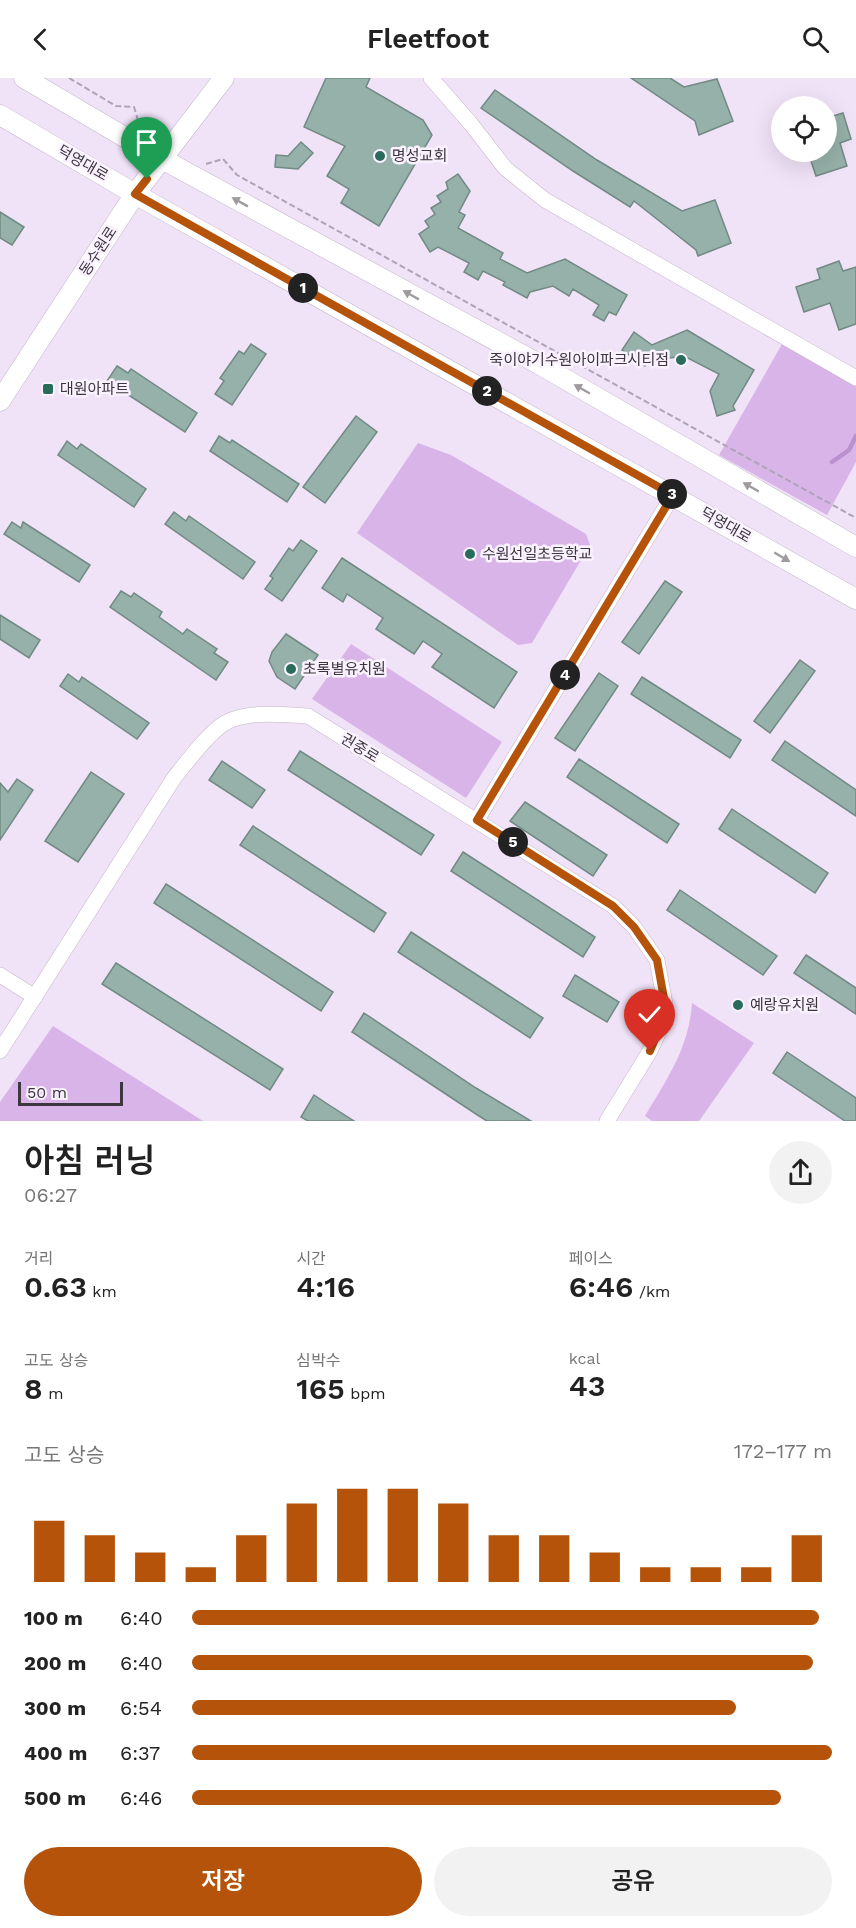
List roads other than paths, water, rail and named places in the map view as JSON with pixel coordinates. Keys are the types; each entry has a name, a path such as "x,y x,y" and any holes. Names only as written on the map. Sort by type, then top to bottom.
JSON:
{"main road":[{"path":"24,78 162,159 549,370 856,547"},
{"name":"동수원로","path":"0,401 135,194 224,78"},
{"name":"덕영대로","path":"0,115 135,194 856,599"}],"street":[{"path":"430,78 471,124 505,168 545,200 856,378"},
{"path":"477,820 673,495"},
{"name":"권중로","path":"0,1051 174,778 197,750 225,723 252,715 308,716 613,906 634,927 657,960 665,1004 660,1027 650,1051 607,1121"},
{"path":"0,975 35,998"}],"waterway":[{"path":"832,462 849,450 856,436"}],"place":[{"name":"명성교회","path":"380,156"},
{"name":"죽이야기수원아이파크시티점","path":"681,360"},
{"name":"대원아파트","path":"48,389"},
{"name":"수원선일초등학교","path":"470,554"},
{"name":"초록별유치원","path":"291,669"},
{"name":"예랑유치원","path":"738,1005"}]}
